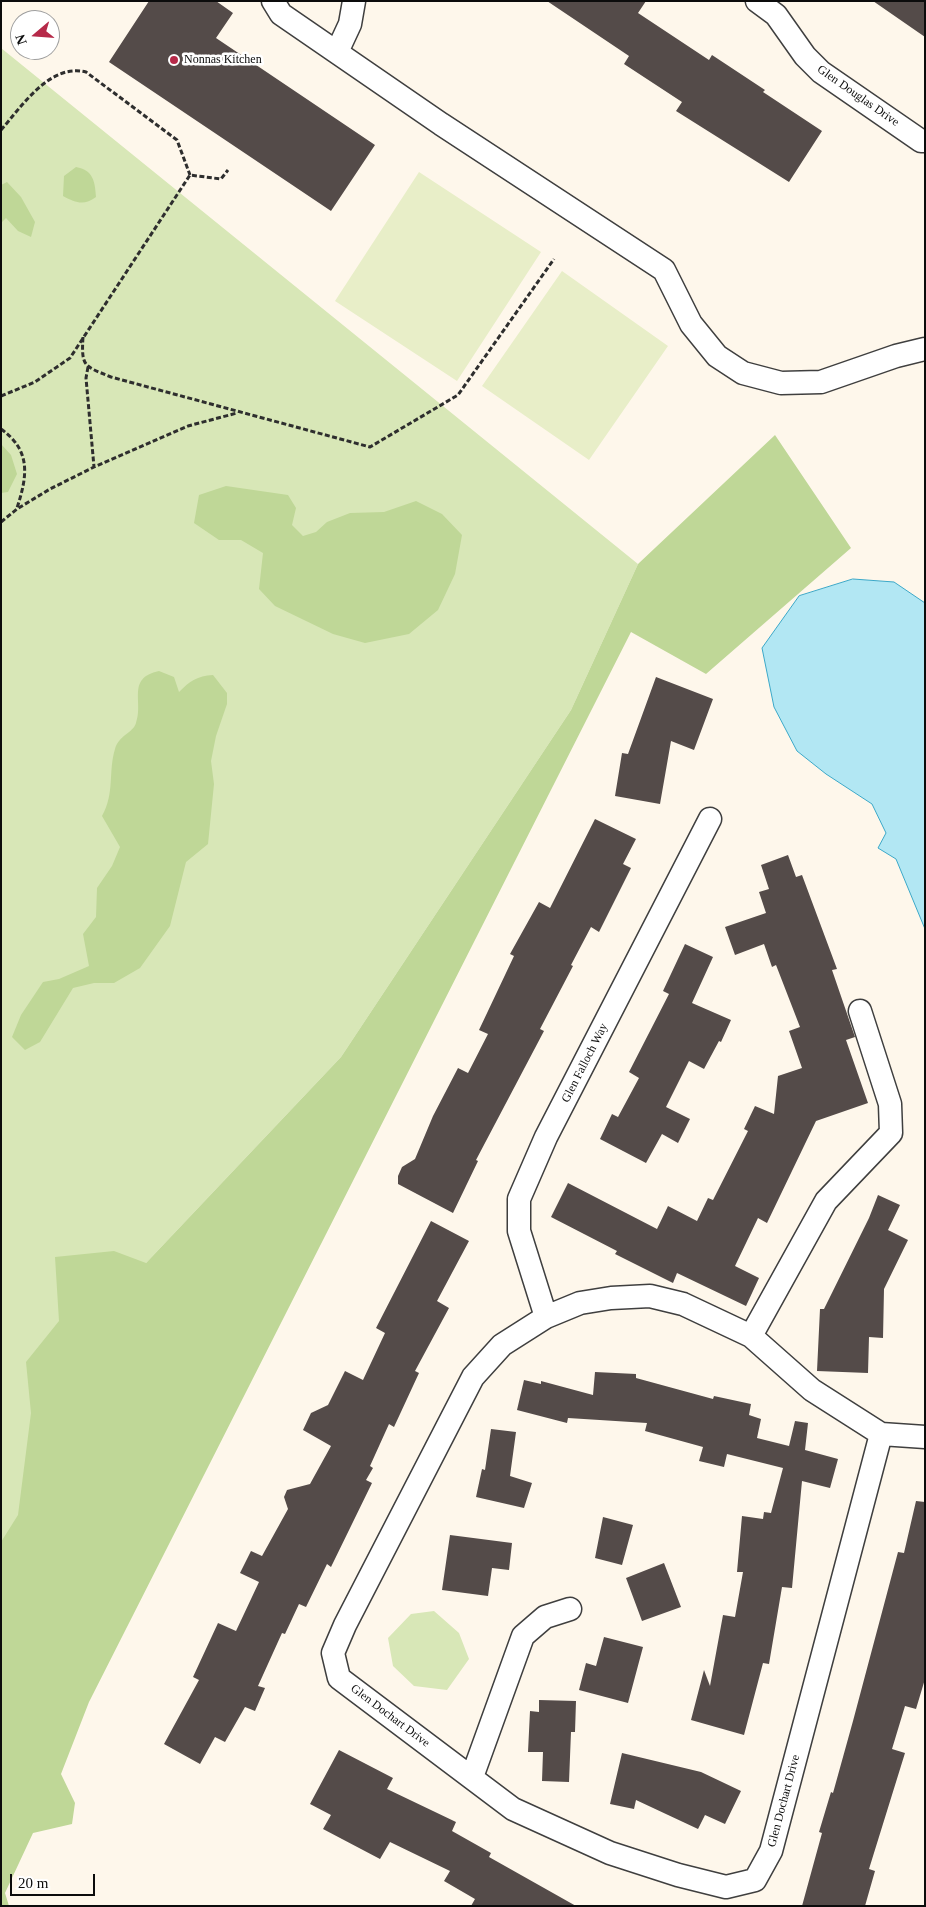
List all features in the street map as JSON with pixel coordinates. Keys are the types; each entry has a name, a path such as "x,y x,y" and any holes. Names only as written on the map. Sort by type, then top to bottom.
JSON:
{"street":[{"path":"273,1 281,14 441,124 664,270 691,324 717,356 743,373 781,383 821,382 896,356 925,349"},
{"path":"337,52 350,24 354,1"},
{"name":"Glen Douglas Drive","path":"757,1 776,15 805,56 821,72 921,141 925,141"},
{"name":"Glen Falloch Way","path":"546,1317 519,1231 520,1199 546,1137 710,819"},
{"path":"750,1336 826,1201 891,1133 890,1104 860,1011"},
{"name":"Glen Dochart Drive","path":"881,1434 771,1851 755,1880 726,1887 678,1875 610,1853 513,1809 339,1678 333,1654 345,1625 472,1377 502,1345 546,1317 580,1303 611,1298 650,1296 683,1304 750,1336 812,1390 881,1434 925,1437"},
{"path":"472,1777 523,1636 545,1617 570,1609"}],"path":[{"path":"1,130 38,89 53,77 73,68 86,72 177,140 190,175"},
{"path":"190,175 221,180 228,170"},
{"path":"1,396 35,382 70,358 190,175"},
{"path":"83,338 82,357 88,367 111,377 370,448 418,416 458,394 554,259"},
{"path":"88,367 86,378 94,468"},
{"path":"1,522 17,509 50,489 94,468 188,426 237,413"},
{"path":"1,429 9,434 22,454 26,478 17,509"}],"green space":[{"path":"1,48 10,55 10,60 16,60 638,564 571,710 341,1057 146,1263 1,1568"},
{"path":"76,167 82,168 90,174 94,181 96,197 88,202 76,202 63,196 64,176"},
{"path":"419,172 541,252 457,381 335,301"},
{"path":"7,182 21,197 35,222 31,237 18,231 6,218 1,223 1,185"},
{"path":"562,271 668,346 589,460 482,386"},
{"path":"775,435 851,548 706,674 631,632 89,1702 61,1774 75,1803 72,1824 33,1833 5,1893 9,1906 1,1906 1,1542 18,1515 31,1413 26,1362 59,1321 55,1257 114,1251 146,1263 341,1057 571,710 638,564"},
{"path":"1,444 11,455 17,474 8,492 1,493"},
{"path":"226,486 288,495 296,508 292,525 303,536 316,532 327,522 350,513 384,512 416,501 442,514 462,535 455,574 438,610 409,634 365,643 333,634 275,606 259,589 263,553 241,540 219,540 194,523 199,495"},
{"path":"159,671 174,677 179,692 194,680 213,675 227,693 227,704 216,736 211,761 214,784 208,844 186,862 170,926 140,968 114,983 94,983 73,988 40,1042 25,1050 12,1037 21,1015 43,982 59,979 89,966 83,934 96,917 97,888 112,866 120,847 102,816 109,799 115,749 120,740 136,723 139,685 149,674"},
{"path":"434,1611 459,1633 469,1659 447,1690 414,1686 393,1666 388,1638 411,1614"}],"water":[{"path":"853,579 894,582 925,603 925,929 896,859 878,848 886,833 872,804 826,774 797,751 774,707 762,648 799,596"}],"building":[{"path":"149,1 216,1 233,13 216,38 375,145 331,211 109,62"},
{"path":"547,1 646,1 638,13 709,60 712,55 822,131 789,182 676,111 682,102 624,64 629,56"},
{"path":"873,1 925,1 925,37"},
{"path":"656,677 713,699 694,750 671,741 660,804 615,796 622,753 628,754"},
{"path":"595,819 636,839 623,864 631,868 599,932 591,927 571,965 573,966 540,1029 544,1031 476,1160 478,1161 453,1213 398,1184 398,1176 402,1167 415,1159 433,1116 458,1068 468,1073 488,1034 479,1030 514,956 510,954 539,902 550,908"},
{"path":"788,855 796,877 802,875 837,969 832,970 855,1037 846,1040 868,1103 816,1121 767,1223 758,1218 735,1266 759,1278 746,1306 677,1273 673,1283 615,1254 617,1251 551,1217 568,1183 657,1229 668,1206 697,1221 708,1198 713,1200 748,1131 744,1129 755,1106 774,1114 778,1076 802,1068 789,1031 800,1027 776,965 772,967 764,944 735,955 725,927 766,913 759,892 769,889 761,865"},
{"path":"685,944 713,957 692,1003 731,1020 721,1042 719,1041 704,1069 689,1061 666,1107 690,1119 678,1143 662,1134 646,1163 600,1139 612,1114 618,1117 639,1078 629,1072 669,994 663,991"},
{"path":"878,1195 900,1205 888,1230 908,1240 884,1289 883,1338 869,1337 868,1373 817,1371 820,1309 824,1309 869,1218"},
{"path":"431,1221 469,1241 437,1301 449,1308 415,1371 419,1373 394,1427 389,1424 370,1466 373,1468 366,1480 372,1483 331,1567 327,1564 306,1607 299,1604 285,1634 282,1633 258,1686 265,1688 255,1711 245,1707 225,1742 215,1737 200,1764 164,1744 199,1680 193,1677 218,1623 236,1631 259,1582 240,1573 251,1551 262,1556 288,1509 284,1497 287,1490 310,1484 331,1446 303,1430 311,1413 328,1405 345,1371 363,1380 385,1333 376,1328"},
{"path":"595,1372 636,1374 636,1378 713,1399 714,1396 751,1404 749,1415 761,1419 757,1438 789,1446 795,1421 808,1423 805,1450 838,1459 830,1488 802,1481 792,1588 782,1587 769,1664 763,1663 744,1735 691,1720 704,1670 710,1686 723,1615 735,1617 743,1572 737,1572 742,1516 763,1519 764,1512 771,1513 783,1468 727,1454 724,1467 699,1461 703,1447 645,1431 647,1423 568,1418 567,1423 517,1410 524,1380 541,1384 541,1381 593,1395"},
{"path":"491,1429 516,1432 510,1476 532,1483 524,1508 476,1497 482,1469 485,1470"},
{"path":"916,1501 925,1502 925,1679 916,1709 905,1706 892,1749 905,1753 869,1869 875,1871 865,1906 802,1906 822,1833 819,1832 831,1792 833,1793 898,1552 904,1553"},
{"path":"603,1517 633,1525 622,1565 595,1558"},
{"path":"450,1535 512,1543 509,1570 492,1568 488,1596 442,1590"},
{"path":"664,1563 681,1607 642,1621 626,1578"},
{"path":"604,1637 643,1647 628,1703 579,1690 586,1663 596,1666"},
{"path":"539,1700 576,1701 575,1732 571,1732 569,1782 542,1781 543,1752 528,1752 530,1711 539,1712"},
{"path":"339,1750 393,1778 387,1789 456,1822 452,1831 491,1853 489,1857 576,1906 471,1906 475,1899 444,1881 450,1871 390,1842 380,1859 323,1829 331,1815 310,1804"},
{"path":"622,1753 701,1772 741,1791 725,1824 705,1815 698,1829 636,1800 634,1809 610,1804"}],"place":[{"name":"Nonnas Kitchen","path":"174,60"}]}
